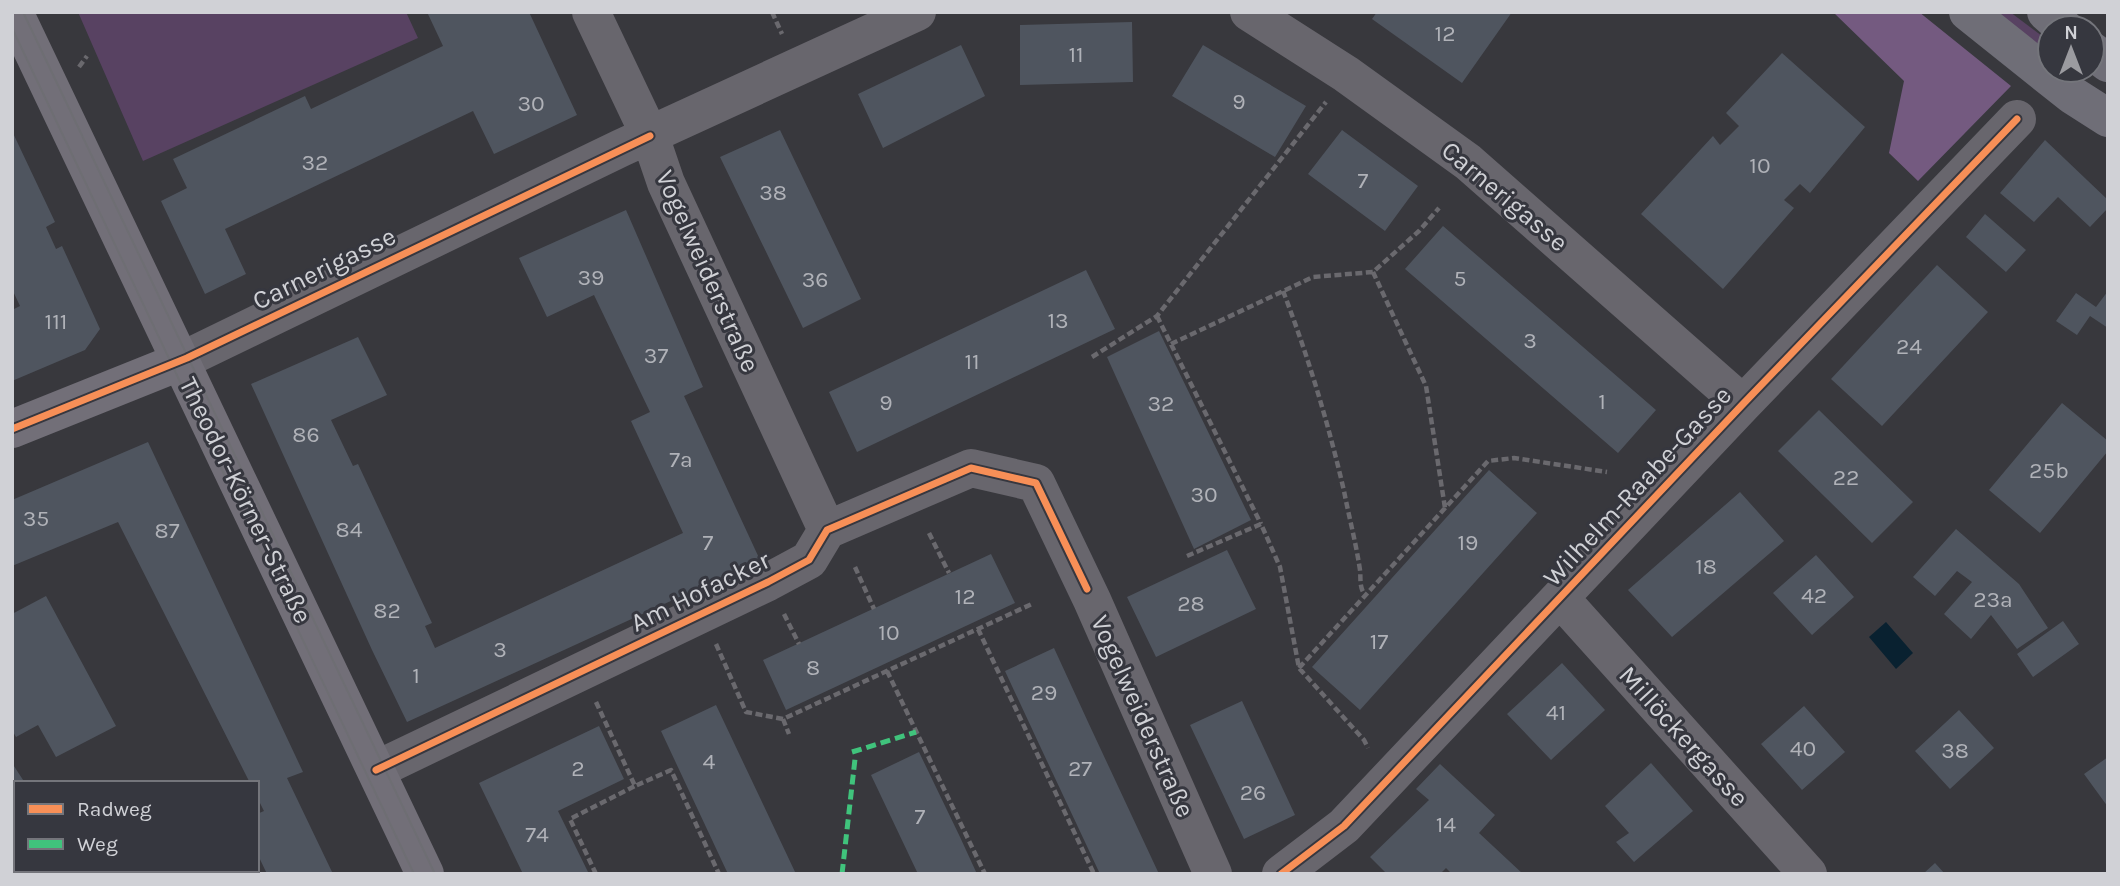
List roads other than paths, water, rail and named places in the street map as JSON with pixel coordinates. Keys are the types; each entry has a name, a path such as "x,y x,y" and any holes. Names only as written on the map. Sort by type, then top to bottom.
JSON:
{"main road":[{"name":"Theodor-Körner-Straße","path":"14,12 425,874"},
{"path":"1968,12 2072,95 2108,118"},
{"name":"Carnerigasse","path":"12,429 179,362"}],"street":[{"name":"Vogelweiderstraße","path":"592,12 650,136 666,183 827,530 971,468 1036,483 1087,589 1213,874"},
{"name":"Carnerigasse","path":"179,362 650,136 917,12"},
{"name":"Carnerigasse","path":"1249,12 1346,74 1468,162 1743,404"},
{"name":"Wilhelm-Raabe-Gasse","path":"1281,874 1344,826 2017,119"},
{"name":"Am Hofacker","path":"376,771 809,560 827,530"},
{"name":"Millöckergasse","path":"1560,598 1808,874"}],"water":[{"path":"1886,622 1913,653 1896,669 1869,637"}],"tram line":[{"path":"23,12 435,874"},
{"path":"12,28 414,874"}]}
